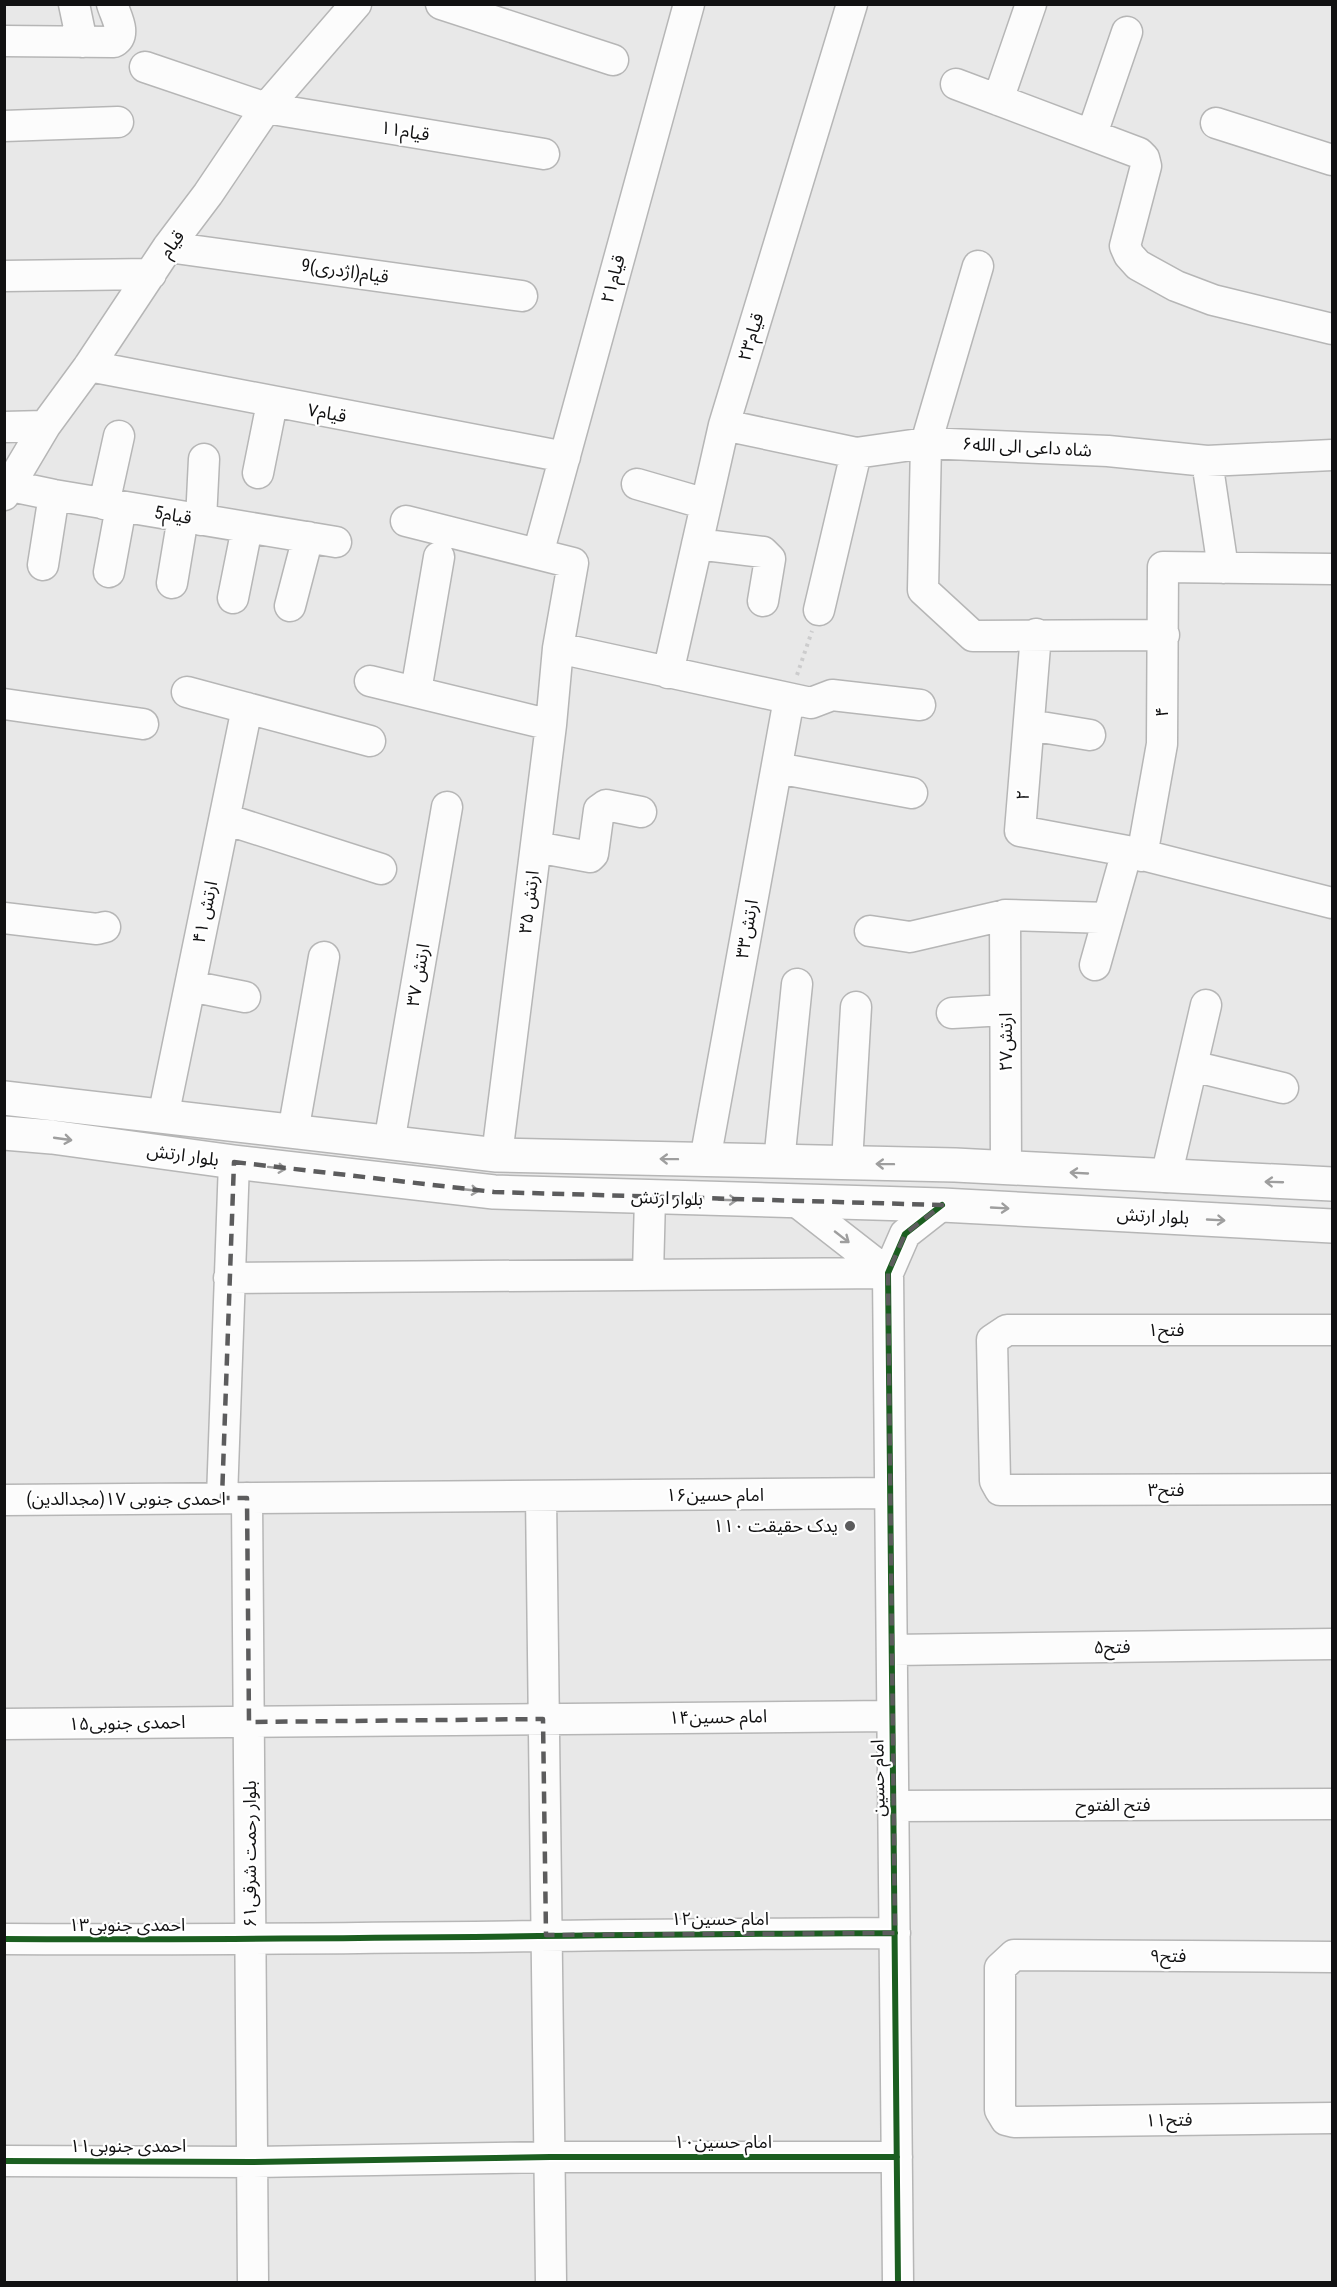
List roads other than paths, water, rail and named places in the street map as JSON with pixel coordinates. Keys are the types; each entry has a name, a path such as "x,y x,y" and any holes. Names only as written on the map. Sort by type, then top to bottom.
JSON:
{"main road":[{"name":"بلوار ارتش","path":"4,1098 496,1155 1006,1168 1332,1184"},
{"name":"بلوار ارتش","path":"4,1133 494,1192 942,1205 1332,1226"}],"street":[{"path":"74,4 82,42"},
{"path":"4,41 114,42 120,39 122,34 112,4"},
{"name":"قیام","path":"8,491 45,426 89,366 168,247 208,194 266,108 356,4"},
{"path":"441,4 613,60"},
{"name":"قیام۲۱","path":"538,554 689,4"},
{"name":"قیام۲۳","path":"668,673 724,425 852,4"},
{"path":"998,100 1031,4"},
{"path":"1092,134 1127,32"},
{"name":"قیام۱۱","path":"145,67 266,108 544,154"},
{"path":"956,84 1139,153 1144,158 1146,166 1125,246 1138,265 1176,286 1213,300 1332,329"},
{"path":"4,126 118,122"},
{"path":"1216,123 1332,160"},
{"name":"قیام(اژدری)9","path":"168,247 522,296"},
{"path":"978,266 926,443 923,590 973,636 1164,635"},
{"path":"4,276 150,274"},
{"name":"قیام۷","path":"89,366 565,457"},
{"path":"258,473 272,402"},
{"name":"شاه داعی الی الله۶","path":"724,425 856,453 926,443 1108,451 1207,461 1332,455"},
{"path":"4,427 45,426"},
{"path":"109,572 118,436"},
{"path":"819,610 856,453"},
{"path":"172,583 192,518 204,459"},
{"path":"1207,461 1223,568 1332,569"},
{"path":"637,484 706,504"},
{"name":"قیام5","path":"8,491 54,495 322,540 290,606"},
{"path":"43,565 54,495"},
{"path":"406,521 538,554"},
{"path":"233,598 247,528"},
{"path":"698,544 763,552 770,559 770,566 763,601"},
{"name":"ارتش ۳۵","path":"496,1155 551,725 558,648 573,564 538,554"},
{"path":"416,691 439,557"},
{"name":"۴","path":"1095,965 1108,918 1135,853 1162,744 1163,567 1223,568"},
{"name":"۲","path":"1036,634 1020,831 1135,853"},
{"path":"558,648 811,703 832,695 920,705"},
{"path":"370,681 551,725"},
{"path":"187,692 370,741"},
{"name":"ارتش۳۳","path":"705,1160 789,699"},
{"path":"4,704 143,724"},
{"name":"ارتش ۴۱","path":"164,1117 247,708"},
{"path":"1029,725 1090,735"},
{"path":"777,768 912,793"},
{"path":"536,847 590,857 593,854 601,807 606,805 641,812"},
{"name":"ارتش ۳۷","path":"389,1143 447,807"},
{"path":"225,819 381,869"},
{"path":"1135,853 1332,903"},
{"path":"870,931 910,938 1005,915 1108,918"},
{"name":"ارتش۲۷","path":"1005,915 1006,1168"},
{"path":"4,918 97,929 105,927"},
{"path":"293,1132 324,957"},
{"path":"779,1162 797,984"},
{"path":"190,986 245,997"},
{"path":"1166,1177 1206,1005"},
{"path":"847,1163 856,1007"},
{"path":"952,1013 1005,1010"},
{"path":"1192,1066 1283,1088"},
{"name":"بلوار رحمت شرقی۶۱","path":"234,1162 229,1278 234,1498 249,1722 253,2283"},
{"path":"648,1274 650,1197"},
{"path":"797,1202 888,1273"},
{"path":"888,1273 905,1234 942,1205"},
{"path":"229,1278 888,1273"},
{"name":"امام حسین","path":"888,1273 898,2283"},
{"name":"۱فتح","path":"1000,1490 994,1481 992,1340 1007,1330 1332,1330"},
{"name":"۳فتح","path":"1000,1490 1332,1489"},
{"name":"امام حسین۱۶","path":"234,1498 890,1493"},
{"path":"541,1496 551,2283"},
{"name":"احمدی جنوبی ۱۷(مجدالدین)","path":"4,1500 234,1498"},
{"name":"۵فتح","path":"892,1650 1332,1644"},
{"name":"امام حسین۱۴","path":"249,1722 892,1716"},
{"name":"احمدی جنوبی۱۵","path":"4,1724 249,1722"},
{"name":"فتح الفتوح","path":"893,1806 1332,1804"},
{"name":"امام حسین۱۲","path":"250,1940 895,1933"},
{"name":"احمدی جنوبی۱۳","path":"4,1939 250,1940"},
{"name":"۹فتح","path":"1006,2120 1000,2110 1000,1968 1014,1955 1332,1957"},
{"name":"۱۱فتح","path":"1006,2120 1014,2122 1332,2118"},
{"name":"امام حسین۱۰","path":"252,2162 550,2157 897,2157"},
{"name":"احمدی جنوبی۱۱","path":"4,2161 252,2162"}],"place":[{"name":"یدک حقیقت ۱۱۰","path":"850,1526"}]}
